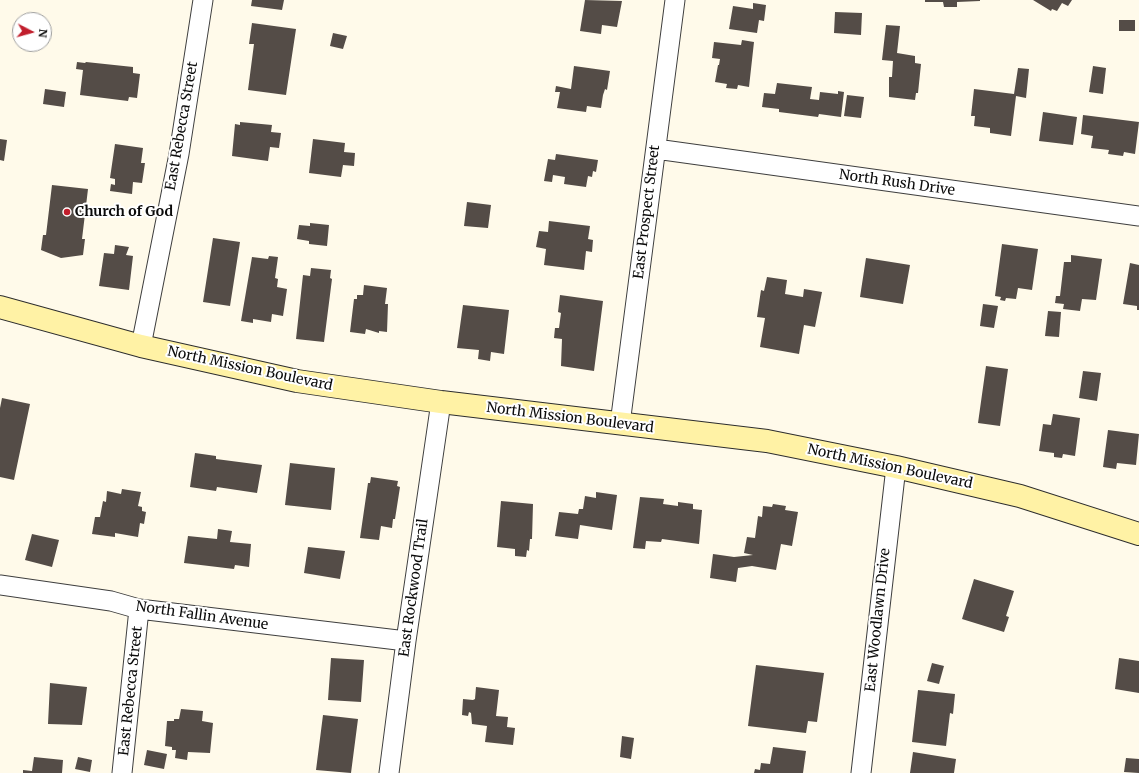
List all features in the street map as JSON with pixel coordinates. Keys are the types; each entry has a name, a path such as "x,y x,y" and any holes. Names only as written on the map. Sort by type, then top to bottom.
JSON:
{"main road":[{"name":"North Mission Boulevard","path":"0,306 141,346 298,381 441,402 767,441 896,467 1020,496 1139,534"}],"street":[{"name":"East Rebecca Street","path":"141,346 179,154 203,0"},
{"name":"East Prospect Street","path":"620,424 675,0"},
{"name":"North Rush Drive","path":"656,149 1139,216"},
{"name":"East Rockwood Trail","path":"389,773 406,641 441,402"},
{"name":"East Woodlawn Drive","path":"861,773 896,467"},
{"name":"North Fallin Avenue","path":"0,585 111,601 139,609 406,641"},
{"name":"East Rebecca Street","path":"122,773 139,609"}],"building":[{"path":"252,0 284,0 282,10 251,6"},
{"path":"585,0 622,1 617,27 602,25 601,34 580,31"},
{"path":"925,0 980,1 957,2 957,7 944,7 943,2 925,2"},
{"path":"1033,0 1072,0 1068,6 1062,3 1057,11 1052,9 1051,11"},
{"path":"753,3 766,5 764,21 759,20 757,33 729,29 733,6 753,9"},
{"path":"835,12 862,13 861,35 834,33"},
{"path":"1119,20 1135,20 1135,31 1119,31"},
{"path":"252,23 296,29 286,95 248,90 254,44 249,44"},
{"path":"886,25 900,26 897,53 915,56 915,63 921,64 918,93 916,93 915,100 889,97 889,77 892,77 893,61 882,60"},
{"path":"333,33 347,36 343,49 330,46"},
{"path":"742,40 754,42 749,87 738,85 737,89 726,88 727,84 715,82 720,59 712,58 714,42 741,45"},
{"path":"77,62 133,67 133,73 140,74 137,98 129,97 128,101 80,95 83,70 76,69"},
{"path":"574,66 610,71 607,90 605,89 601,108 587,106 586,112 557,108 560,92 555,92 556,86 571,89"},
{"path":"1093,66 1106,68 1103,94 1089,92"},
{"path":"1018,68 1029,69 1026,98 1016,96 1011,136 990,133 990,128 974,126 975,116 971,116 974,89 1014,94"},
{"path":"777,83 812,87 810,99 819,100 820,92 838,94 838,91 844,92 841,117 819,114 818,117 779,112 779,109 762,107 764,93 775,94"},
{"path":"45,89 66,92 64,107 43,104"},
{"path":"847,95 864,97 861,118 844,116"},
{"path":"1043,112 1077,117 1073,145 1039,141"},
{"path":"1083,115 1139,122 1135,154 1124,152 1123,156 1108,154 1109,150 1091,148 1093,136 1081,134"},
{"path":"240,122 272,125 271,132 281,133 279,148 270,147 268,161 232,156 235,124 240,125"},
{"path":"0,139 7,140 4,161 0,160"},
{"path":"313,139 345,143 344,152 355,153 354,166 343,165 341,177 309,173"},
{"path":"115,144 143,148 141,163 145,163 142,183 133,182 132,194 110,191 111,184 115,185 115,179 110,178"},
{"path":"556,154 598,160 596,172 593,171 592,177 588,176 586,187 564,184 565,177 553,175 552,182 544,181 548,159 555,160"},
{"name":"Church of God","path":"52,185 88,189 82,239 85,239 83,255 61,258 41,250 43,235 46,235"},
{"path":"467,202 491,205 488,228 464,226"},
{"path":"549,221 590,226 588,239 593,240 592,252 586,251 584,270 544,265 546,249 536,247 539,231 548,232"},
{"path":"310,223 329,225 327,246 309,244 309,241 297,239 299,225 310,226"},
{"path":"213,238 240,242 230,306 203,302"},
{"path":"1002,244 1038,249 1032,290 1018,288 1016,299 1006,298 1005,301 1000,300 1001,297 995,296"},
{"path":"115,245 129,247 126,255 133,256 129,290 99,286 104,253 114,254"},
{"path":"1071,255 1102,259 1096,300 1082,299 1080,311 1063,309 1064,304 1055,303 1056,296 1060,296 1064,262 1071,262"},
{"path":"269,256 278,257 275,278 278,279 277,287 287,289 283,316 272,314 271,322 253,319 253,323 241,321 252,257 268,259"},
{"path":"866,258 910,265 903,304 860,297"},
{"path":"1130,263 1139,265 1139,310 1137,310 1137,306 1123,304"},
{"path":"311,268 331,270 330,278 332,279 324,342 296,339 303,275 310,276"},
{"path":"767,277 787,280 785,294 803,297 804,289 822,292 815,327 804,325 799,354 760,347 765,318 757,317 761,290 764,291"},
{"path":"364,285 387,288 385,304 388,304 387,332 379,331 379,333 366,329 365,334 350,332 354,299 357,299 357,295 363,295"},
{"path":"560,295 603,301 594,371 561,366 562,339 554,338 555,328 559,328 561,313 558,312"},
{"path":"983,304 998,306 994,328 980,326"},
{"path":"463,305 509,310 504,354 491,352 490,361 478,359 479,350 457,348"},
{"path":"1048,311 1061,312 1059,337 1045,336"},
{"path":"986,366 1008,369 1000,426 978,423"},
{"path":"1083,371 1101,373 1097,401 1079,398"},
{"path":"2,398 30,404 14,480 0,477 0,408"},
{"path":"1053,414 1080,418 1075,456 1063,454 1062,458 1054,457 1054,453 1039,451 1043,424 1051,425"},
{"path":"1108,430 1139,434 1136,465 1117,463 1116,469 1103,467"},
{"path":"195,453 216,456 216,459 262,465 257,493 217,487 216,491 190,487"},
{"path":"290,463 335,468 331,510 285,505"},
{"path":"371,477 398,481 397,486 400,487 395,519 393,519 392,528 381,526 379,540 360,538 368,483 370,483"},
{"path":"122,489 141,492 138,506 142,507 142,511 146,512 144,524 140,523 138,537 115,533 115,537 92,534 95,517 100,517 103,501 106,502 107,491 121,494"},
{"path":"596,492 617,495 612,530 580,525 578,539 555,536 559,512 578,514 579,509 583,509 585,496 596,498"},
{"path":"640,497 664,499 663,504 678,506 678,502 693,504 693,509 702,510 699,544 662,539 661,542 646,541 645,549 633,548"},
{"path":"501,501 533,504 532,539 530,539 529,551 527,550 526,557 515,556 515,549 497,547"},
{"path":"773,504 786,506 785,510 798,512 792,546 781,544 776,570 752,566 738,568 736,582 710,578 713,554 734,557 753,555 744,553 747,537 755,538 758,516 762,517 763,506 772,507"},
{"path":"218,529 232,531 230,542 251,544 249,567 235,565 234,569 184,563 188,536 217,539"},
{"path":"32,534 59,540 52,567 25,560"},
{"path":"308,547 345,551 340,579 304,573"},
{"path":"974,579 1014,591 1006,616 1009,617 1004,632 962,619"},
{"path":"331,658 364,660 361,702 328,700"},
{"path":"1119,658 1139,661 1139,693 1115,689"},
{"path":"932,663 944,666 939,684 927,681"},
{"path":"756,665 824,673 817,722 808,721 806,733 748,726"},
{"path":"50,683 87,687 82,725 48,724"},
{"path":"476,687 499,690 496,716 508,717 507,727 515,728 513,745 485,742 487,726 472,724 471,713 469,712 468,716 462,715 463,699 475,699"},
{"path":"918,690 955,694 953,714 950,713 946,746 912,742"},
{"path":"181,709 203,711 202,721 213,723 210,753 188,752 187,760 175,758 176,750 172,750 172,747 165,746 167,721 179,719"},
{"path":"323,715 358,719 351,773 316,770"},
{"path":"622,736 634,738 631,759 620,757"},
{"path":"773,747 806,751 803,773 754,773 755,769 760,770 761,763 770,764"},
{"path":"147,750 167,754 164,769 144,765"},
{"path":"913,752 956,759 954,773 910,773"},
{"path":"34,757 63,760 62,773 23,773 23,770 32,771"},
{"path":"78,757 92,760 90,772 75,769"},
{"path":"1126,758 1139,759 1139,773 1124,772"}],"place":[{"name":"Church of God","path":"67,212"}]}
